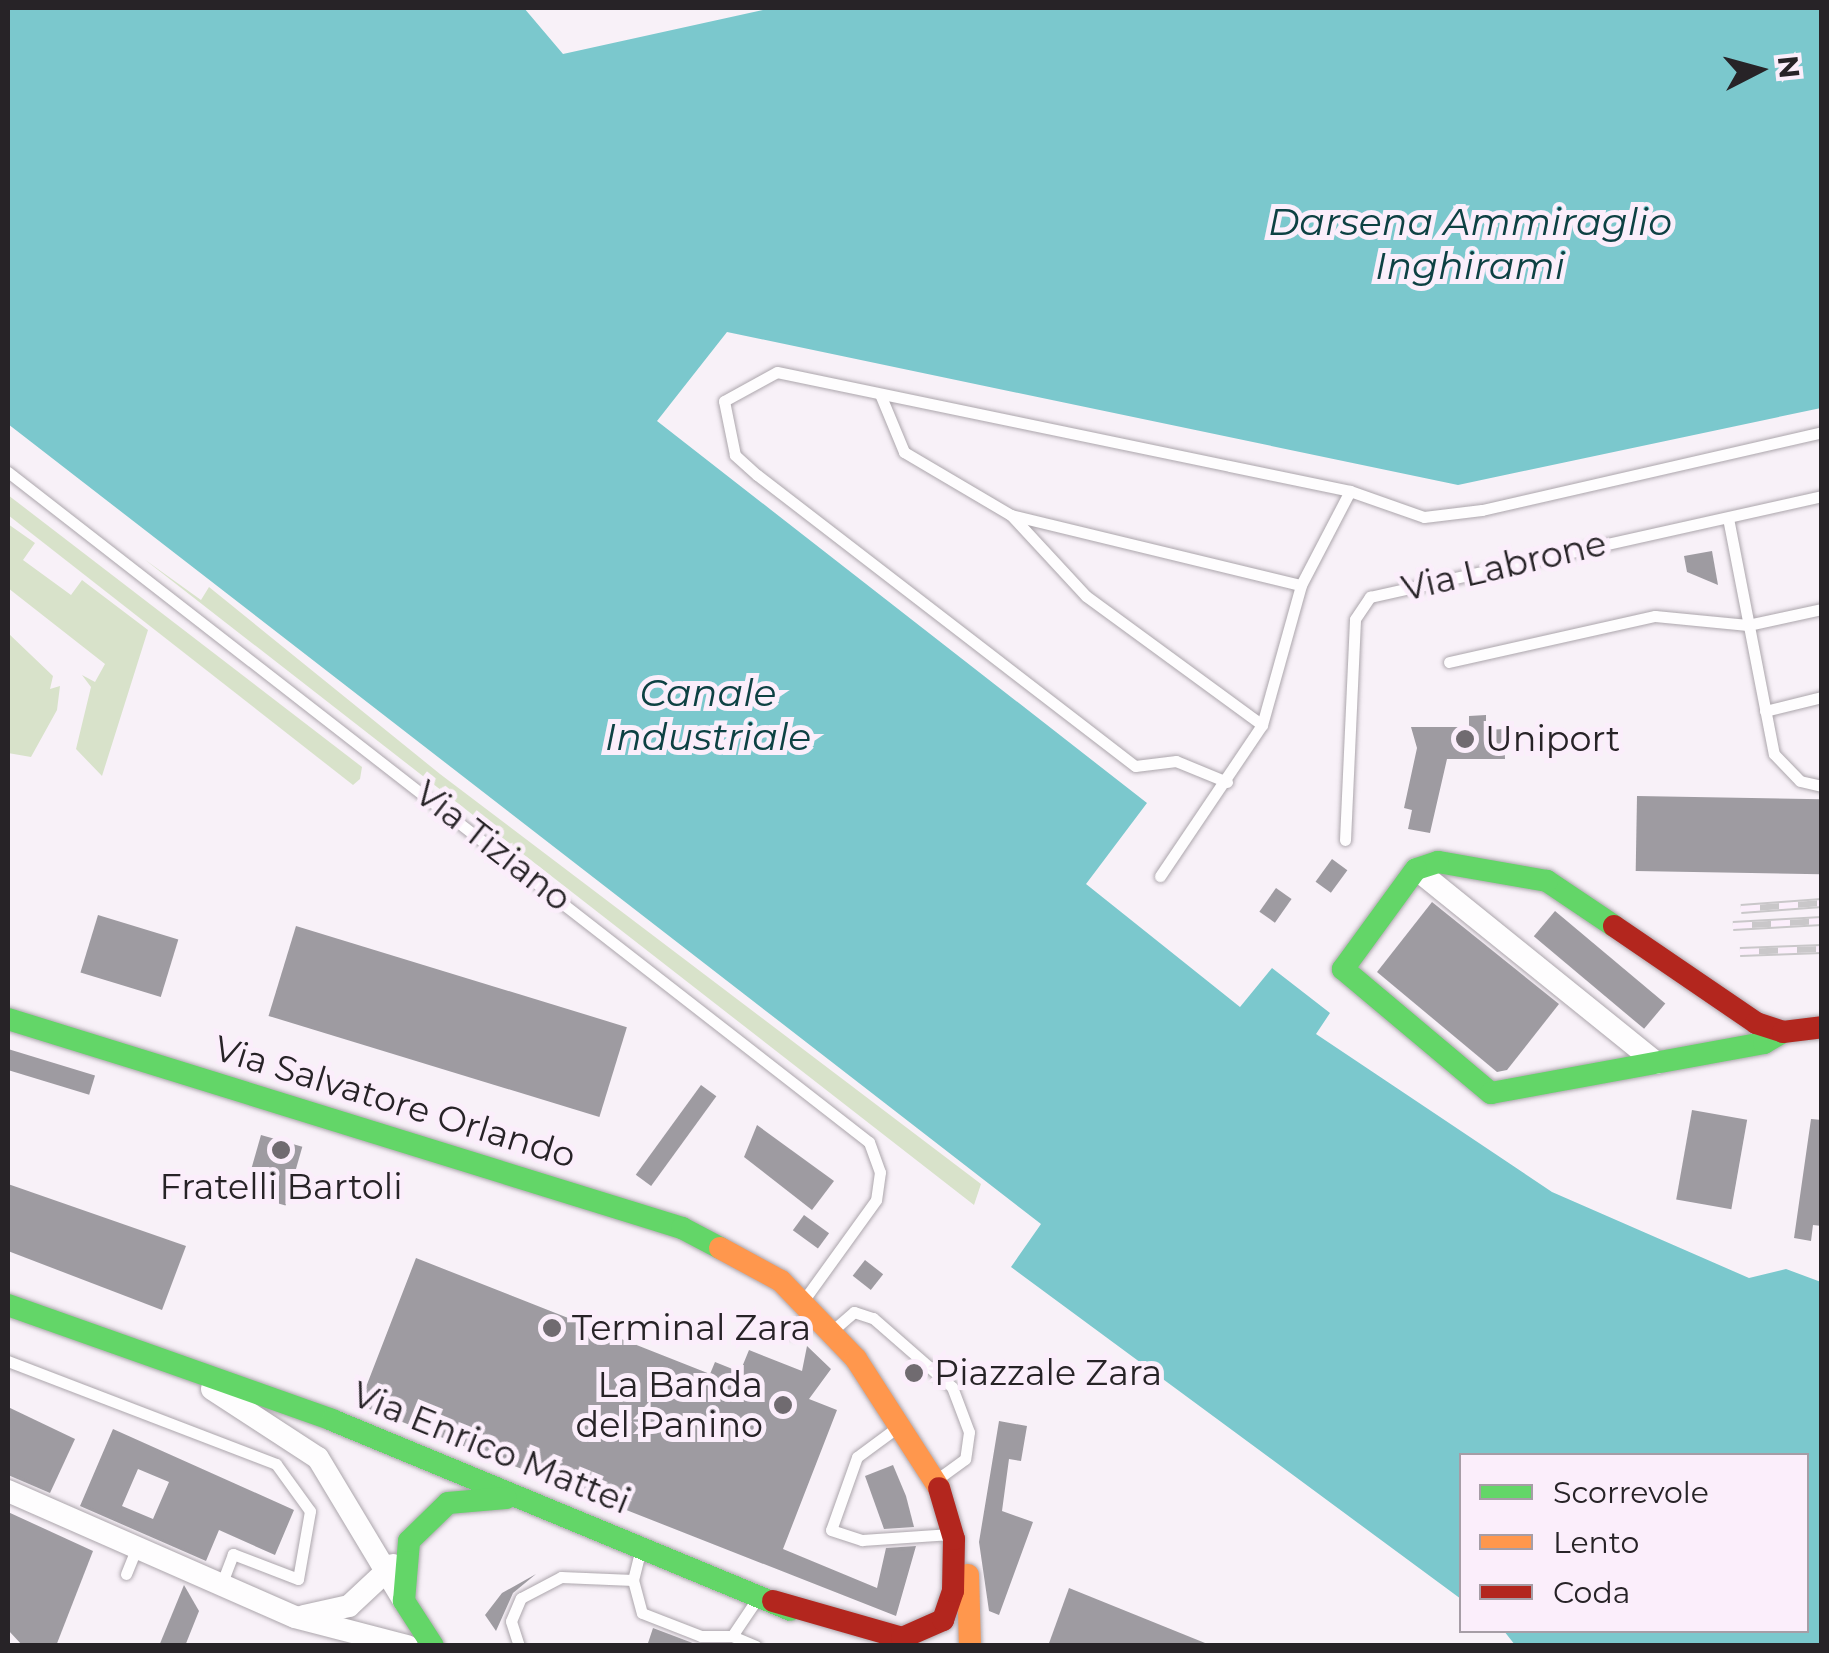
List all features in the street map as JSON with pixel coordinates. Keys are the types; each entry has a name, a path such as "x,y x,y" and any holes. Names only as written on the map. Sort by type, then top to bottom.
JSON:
{"main road":[{"path":"1783,1032 1687,981 1547,881 1438,862 1416,869 1346,961 1346,979 1491,1093 1822,1027"},
{"name":"Via Salvatore Orlando","path":"8,1019 682,1228 757,1264 809,1306"},
{"name":"Via Enrico Mattei","path":"8,1305 179,1369 332,1420 767,1598 882,1636 918,1636 949,1611 954,1536"},
{"path":"809,1306 903,1424 936,1479 969,1582 970,1646"},
{"path":"433,1646 404,1601 409,1541 448,1503 520,1499"},
{"name":"Via Enrico Mattei","path":"767,1598 845,1640 874,1646"}],"street":[{"path":"1416,869 1656,1063"},
{"name":"Via Enrico Mattei","path":"179,1369 318,1458 404,1601"},
{"path":"8,1491 295,1617 407,1646"},
{"path":"295,1617 349,1606 387,1574 409,1541"}],"lane":[{"path":"1227,782 1176,761 1135,766 757,475 735,454 722,422 724,401 777,372 1350,491 1424,516 1482,510 1822,432"},
{"path":"880,394 904,452 1012,516 1086,596 1262,725"},
{"name":"Via Tiziano","path":"8,472 868,1142 880,1184 809,1306"},
{"path":"1160,876 1262,725 1300,586 1350,491"},
{"name":"Via Labrone","path":"1345,840 1355,619 1370,597 1822,496"},
{"path":"1012,516 1300,586"},
{"path":"1728,518 1765,710 1786,770 1822,786"},
{"path":"1449,662 1655,616 1748,625 1822,609"},
{"path":"1765,710 1822,697"},
{"path":"793,1333 809,1306"},
{"path":"832,1331 854,1312 873,1318 952,1387 969,1432 965,1459 936,1479"},
{"path":"8,1362 92,1387 276,1464 310,1510 298,1579 233,1554 222,1586"},
{"path":"903,1424 857,1457 831,1530 862,1540 954,1536"},
{"path":"642,1547 633,1580 642,1613 701,1636 732,1636 756,1646"},
{"path":"126,1574 136,1549"},
{"path":"519,1646 512,1621 521,1598 561,1576 633,1580"},
{"path":"732,1636 767,1598"}],"green space":[{"path":"8,495 362,767 360,779 353,785 8,515"},
{"path":"8,524 35,543 23,560 71,595 82,580 148,630 102,776 76,749 91,687 82,675 95,682 105,664 8,588"},
{"path":"144,559 201,600 209,587 440,774 981,1184 974,1205"},
{"path":"8,633 53,676 50,689 60,686 57,710 31,757 8,753"}],"water":[{"path":"8,8 524,8 563,54 772,8 1821,8 1821,408 1458,485 727,332 657,421 1147,803 1086,884 1240,1007 1272,968 1330,1013 1316,1034 1552,1192 1749,1278 1786,1269 1821,1282 1821,1645 1515,1645 1506,1633 1809,1633 1809,1453 1459,1453 1459,1598 1011,1267 1041,1224 8,424"}],"building":[{"path":"1712,551 1718,585 1687,572 1684,556"},
{"path":"1486,715 1486,730 1504,729 1505,759 1447,759 1430,833 1408,829 1412,810 1404,808 1417,748 1411,727 1469,727 1469,716"},
{"path":"1637,796 1822,799 1821,874 1636,871"},
{"path":"1332,859 1347,870 1331,893 1316,882"},
{"path":"1276,888 1292,899 1275,923 1259,912"},
{"path":"1432,902 1559,1004 1507,1070 1497,1072 1377,972"},
{"path":"1555,911 1665,1004 1644,1029 1534,936"},
{"path":"98,915 178,940 161,997 80,972"},
{"path":"296,926 627,1027 599,1117 269,1016"},
{"path":"8,1049 95,1076 89,1095 8,1070"},
{"path":"701,1085 716,1096 651,1186 636,1175"},
{"path":"1692,1110 1747,1120 1731,1209 1676,1200"},
{"path":"1811,1119 1822,1120 1822,1226 1813,1225 1811,1241 1794,1238"},
{"path":"757,1125 834,1181 812,1210 744,1157"},
{"path":"261,1135 302,1147 286,1205 244,1194"},
{"path":"8,1184 186,1246 162,1310 8,1251"},
{"path":"804,1215 829,1233 818,1249 793,1230"},
{"path":"416,1258 710,1374 715,1362 740,1372 749,1350 802,1371 807,1346 831,1369 809,1399 837,1410 783,1549 877,1588 886,1548 916,1546 896,1616 359,1405"},
{"path":"865,1260 883,1274 871,1290 853,1276"},
{"path":"8,1407 75,1439 50,1493 8,1475"},
{"path":"999,1421 1027,1426 1021,1461 1009,1459 1002,1511 1033,1522 999,1615 989,1611 979,1542"},
{"path":"113,1429 294,1510 275,1555 219,1530 206,1561 80,1506","holes":["138,1469 169,1482 153,1519 122,1506"]},
{"path":"893,1465 914,1527 884,1529 865,1476"},
{"path":"8,1512 93,1551 56,1646 23,1646 8,1630"},
{"path":"536,1574 513,1593 496,1631 485,1615 502,1593"},
{"path":"184,1585 199,1611 185,1646 159,1646"},
{"path":"1069,1588 1210,1645 1210,1646 1048,1646"},
{"path":"653,1628 698,1645 714,1645 647,1646"}],"railway":[{"path":"1741,909 1822,903"},
{"path":"1733,926 1822,921"},
{"path":"1740,952 1822,949"}],"traffic: fast":[{"path":"1614,926 1547,881 1438,862 1416,869 1343,969 1491,1093 1764,1043 1783,1032"},
{"path":"8,1019 682,1228 720,1248"},
{"path":"8,1305 332,1420 790,1610"},
{"path":"433,1646 404,1601 409,1541 448,1503 506,1498"}],"traffic: slow":[{"path":"720,1248 781,1281 856,1359 939,1488"},
{"path":"968,1575 970,1646"}],"traffic: jam":[{"path":"1614,926 1756,1023 1783,1032 1822,1027"},
{"path":"773,1601 902,1638 943,1620 953,1591 954,1539 939,1488"}],"place":[{"name":"Uniport","path":"1465,739"},
{"name":"Fratelli Bartoli","path":"281,1150"},
{"name":"Terminal Zara","path":"552,1328"},
{"name":"Piazzale Zara","path":"914,1373"},
{"name":"La Banda del Panino","path":"783,1405"}],"water label":[{"name":"Darsena Ammiraglio Inghirami","path":"1470,244"},
{"name":"Canale Industriale","path":"708,714"}]}
